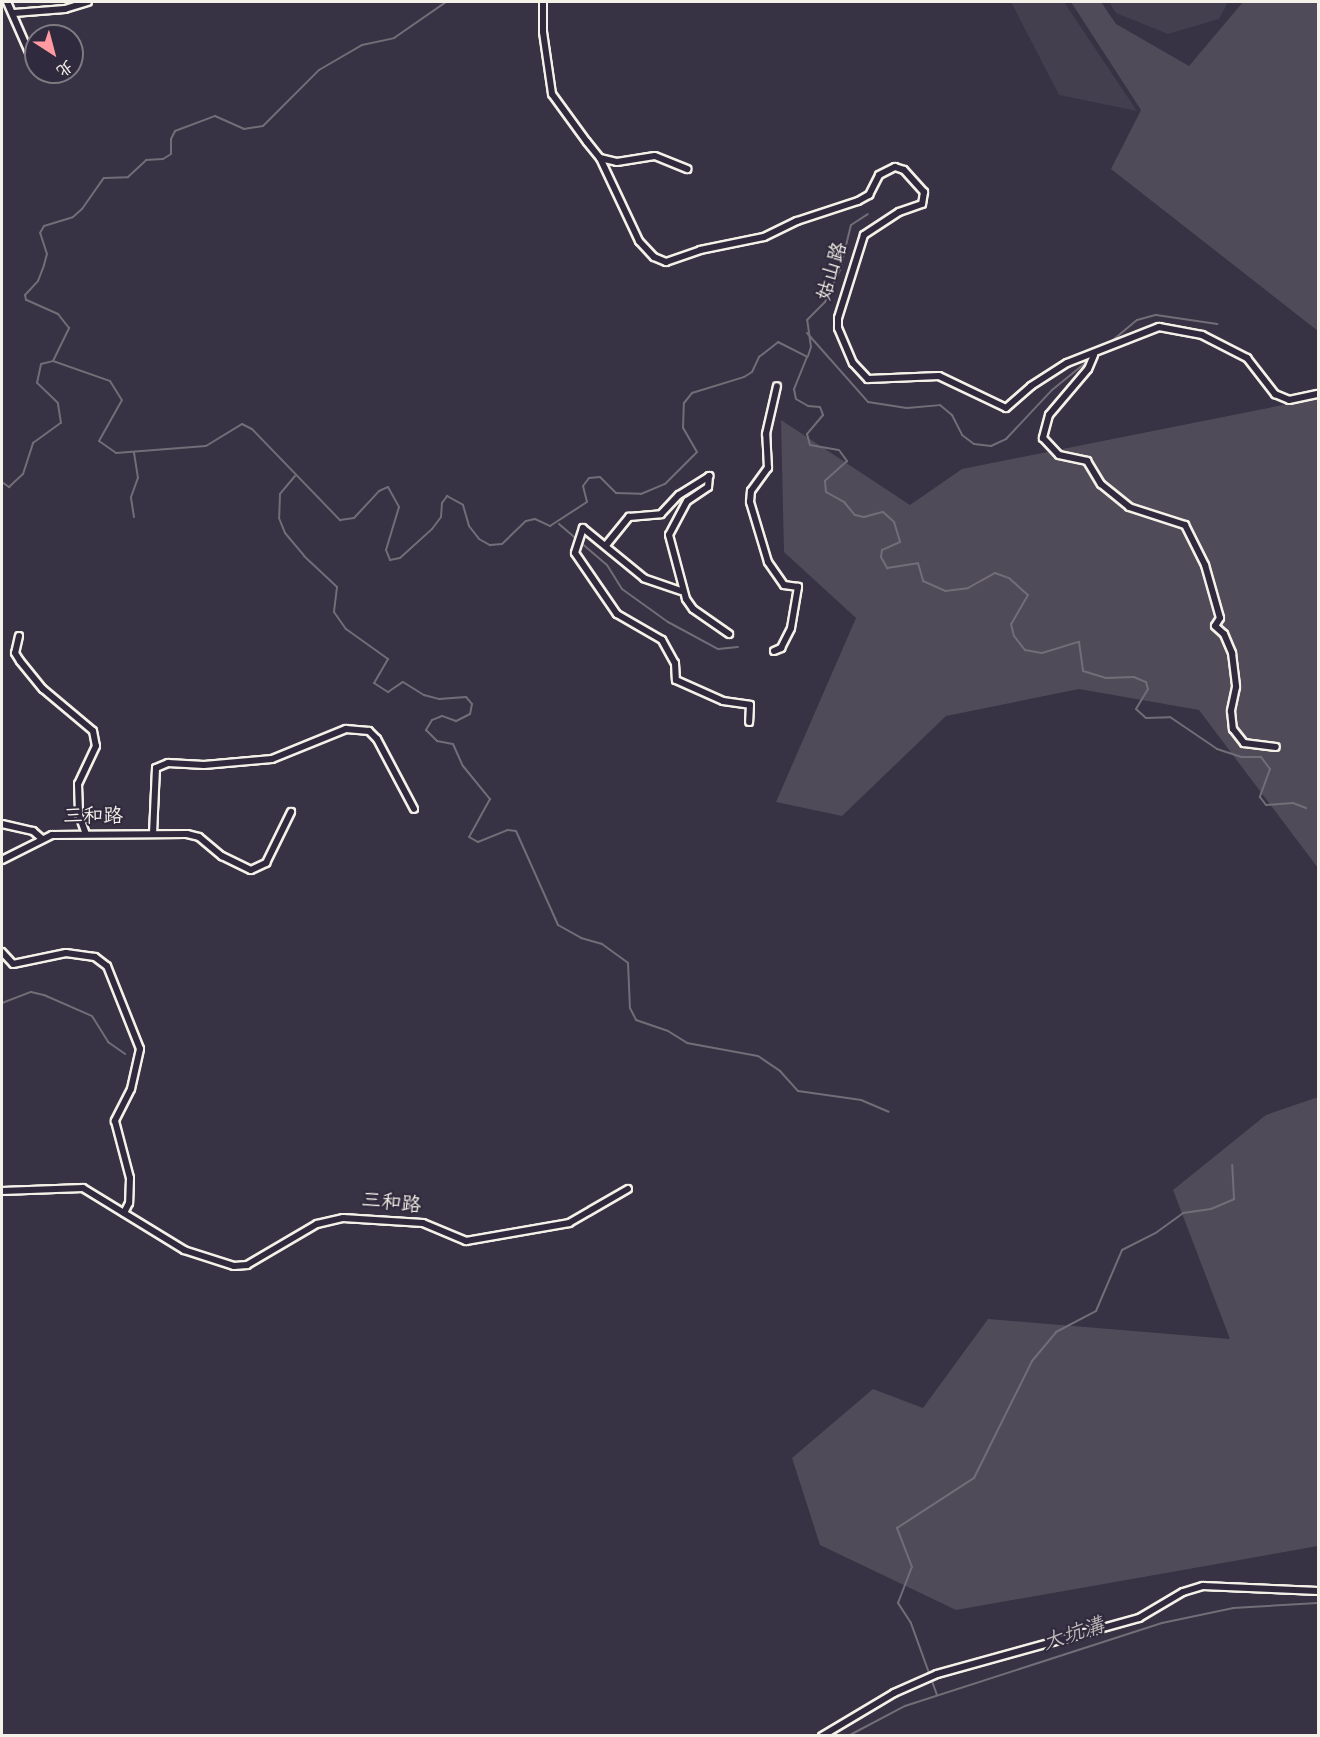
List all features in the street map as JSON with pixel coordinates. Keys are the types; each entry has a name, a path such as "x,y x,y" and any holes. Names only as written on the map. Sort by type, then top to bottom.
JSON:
{"street":[{"path":"7,2 14,12 24,39"},
{"path":"14,12 65,9 88,2"},
{"name":"姑山路","path":"543,2 543,32 552,94 600,158 639,241 654,257 666,261 700,250 764,237 797,221 858,201 869,195 879,175 895,167 904,170 924,192 922,204 899,212 864,235 838,318 838,328 853,363 868,379 939,376 1006,408 1031,386 1067,363 1094,355"},
{"path":"600,158 616,162 655,156 688,169"},
{"path":"1276,747 1244,743 1233,729 1231,711 1236,687 1230,646 1215,626 1220,618 1204,565 1185,525 1129,507 1101,484 1087,461 1059,454 1043,438 1049,415 1088,369 1094,355 1111,344 1159,327 1202,335 1247,358 1275,394 1289,400 1318,394"},
{"path":"774,651 781,648 791,628 798,587 784,585 768,562 750,502 751,490 768,468 766,434 777,386"},
{"path":"607,544 629,517 661,514 679,495 709,476 708,487 687,501 669,535 681,591 693,609 729,634"},
{"path":"681,591 644,578 607,544 583,528 575,553 617,614 662,640 675,663 676,680 723,701 750,705 748,722"},
{"path":"19,636 15,653 20,662 43,689 93,731 96,746 78,784 79,815 86,834"},
{"path":"153,834 156,768 168,763 204,765 272,759 346,729 369,731 377,739 414,809"},
{"name":"三和路","path":"2,860 41,838 86,834 153,834 199,837 222,856 251,870 266,862 291,813"},
{"path":"2,824 33,831 41,838"},
{"path":"2,952 12,964 66,954 95,957 107,966 140,1049 132,1089 115,1121 130,1178 129,1203 124,1213"},
{"name":"三和路","path":"2,1191 77,1187 184,1250 234,1266 252,1262 317,1224 343,1218 423,1223 466,1241 569,1223 628,1189"},
{"path":"822,1736 894,1693 937,1674 1139,1618 1183,1592 1203,1586 1318,1591"}],"shaded area":[{"path":"1011,2 1064,2 1137,111 1059,95"},
{"path":"1071,2 1101,2 1116,24 1189,66 1243,2 1318,2 1318,331 1111,169 1141,110"},
{"path":"1109,2 1228,2 1219,19 1168,34 1116,13"},
{"path":"1318,398 1318,868 1199,710 1079,689 946,716 842,816 776,802 856,618 784,552 781,420 910,505 962,469"},
{"path":"1318,1097 1318,1546 956,1610 820,1545 792,1458 873,1389 923,1408 988,1319 1230,1339 1173,1190 1266,1115"}],"waterway":[{"path":"53,361 69,328 58,314 26,300 25,295 38,281 44,265 47,254 40,233 44,226 73,217 82,209 104,178 128,177 146,160 163,159 171,154 171,139 175,131 215,116 244,129 263,126 319,70 362,45 394,38 446,2"},
{"path":"808,356 811,347 807,320 825,302 840,270 851,225 868,214"},
{"path":"1107,345 1137,320 1156,315 1217,324"},
{"path":"807,333 868,402 907,408 940,405 952,415 962,435 974,444 991,446 1006,439 1052,390 1089,360"},
{"path":"2,482 9,487 23,474 33,443 61,423 58,403 37,383 41,364 53,361 110,381 122,400 99,441 116,453 206,446 242,424 252,429 340,520 354,518 379,491 388,487 399,507 386,550 390,560 400,558 432,529 441,517 442,503 447,496 463,505 469,526 479,539 490,545 502,544 526,521 535,519 550,526 587,502 583,486 589,478 600,477 616,493 641,494 665,484 697,452 683,428 684,403 692,393 744,377 752,372 759,357 778,342 807,357 794,389 796,399 808,406 820,407 823,415 807,434 810,445 839,450 847,461 825,481 826,492 844,502 855,515 864,517 883,512 894,522 900,542 882,550 881,557 887,568 918,563 923,581 945,591 968,588 995,573 1009,578 1028,595 1011,624 1014,636 1025,650 1042,653 1079,642 1083,671 1106,678 1134,677 1146,682 1148,689 1136,709 1146,718 1170,717 1217,749 1241,757 1261,757 1270,769 1260,797 1266,805 1293,803 1306,808"},
{"path":"134,452 138,478 131,497 134,517"},
{"path":"295,476 280,494 279,518 285,533 304,556 337,587 334,612 346,629 388,659 374,683 388,692 403,682 424,695 439,699 466,697 472,704 470,714 456,721 442,716 432,720 426,730 437,741 453,744 463,766 490,799 469,837 478,842 507,830 516,831 558,925 581,938 602,944 628,963 630,1008 636,1020 668,1031 687,1043 758,1056 780,1071 798,1091 861,1100 889,1112"},
{"path":"559,524 607,565 622,589 668,622 718,649 738,647"},
{"path":"2,1003 31,992 44,995 92,1016 108,1042 125,1054"},
{"path":"937,1695 911,1623 898,1603 912,1567 897,1528 974,1478 1032,1361 1056,1332 1096,1311 1122,1250 1157,1232 1183,1213 1211,1209 1234,1199 1232,1165"},
{"name":"大坑溝","path":"848,1736 905,1706 1162,1623 1233,1608 1318,1603"}]}
